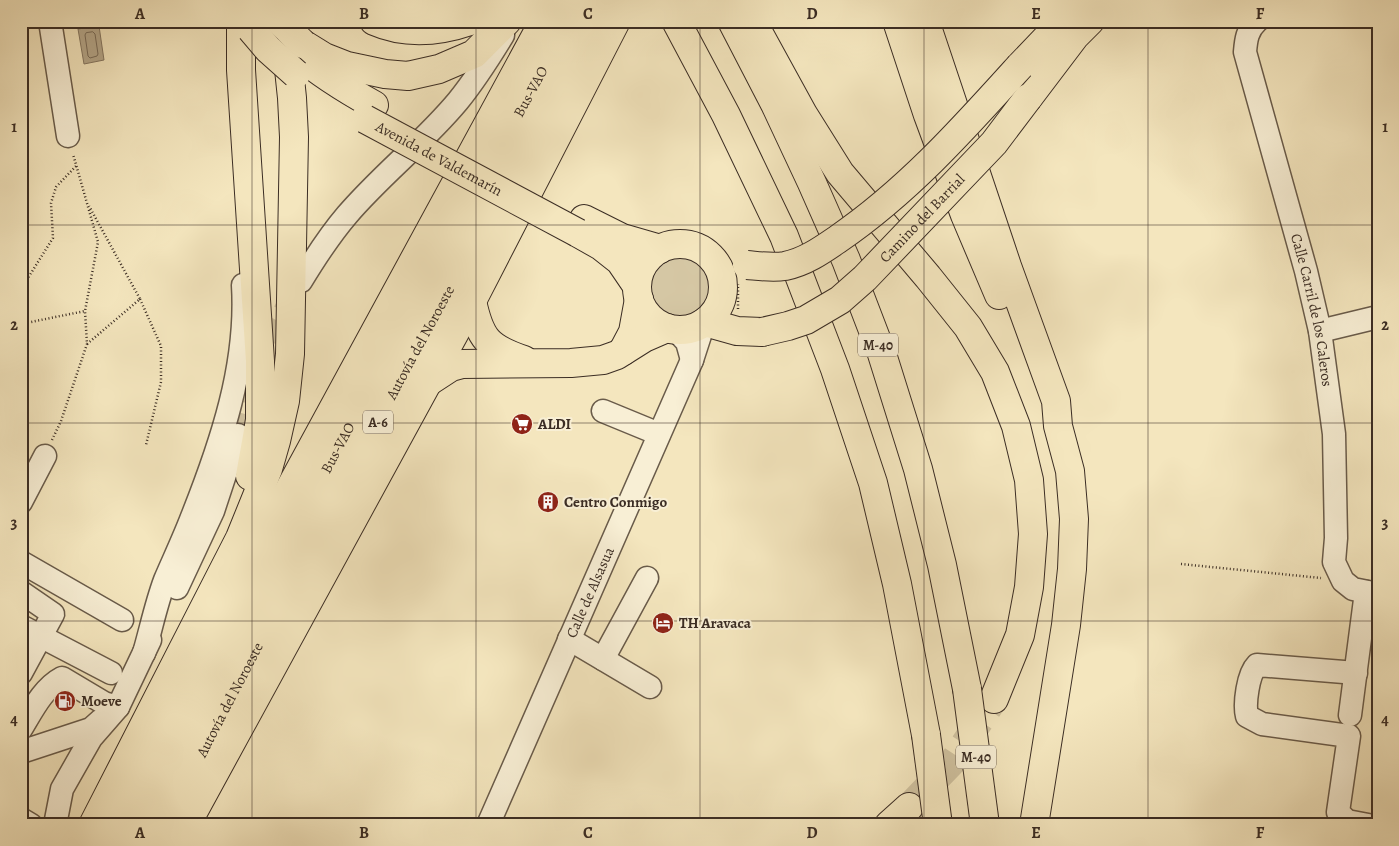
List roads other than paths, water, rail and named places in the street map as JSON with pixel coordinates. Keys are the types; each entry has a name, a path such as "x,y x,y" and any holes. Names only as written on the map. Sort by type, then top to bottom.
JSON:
{"main road":[{"path":"81,825 220,555 248,487 260,420 260,361 241,70 241,21"},
{"name":"Avenida de Valdemarín","path":"245,21 268,49 299,58"},
{"name":"Avenida de Valdemarín","path":"268,21 299,58 342,87 370,112 581,226 660,248"},
{"path":"282,21 299,58 324,56 347,66 385,74 408,76 439,69 474,54 507,21"},
{"path":"93,825 240,538 268,469 276,441 285,401 290,354 293,232 292,98 282,21"},
{"path":"374,21 405,31 423,31 440,30 470,21"},
{"path":"115,825 270,525 544,21"},
{"name":"Bus-VAO","path":"140,825 312,495 569,21"},
{"name":"Autovía del Noroeste","path":"182,824 246,670 430,324 595,21"},
{"path":"182,824 472,301 616,21"},
{"path":"670,21 726,115"},
{"path":"676,21 726,115 784,236 835,369 873,483 897,584 926,734 938,825"},
{"name":"M-40","path":"732,21 775,104 812,183 846,260 882,354 921,479 942,564 967,689 985,825"},
{"path":"752,21 803,114 840,173 928,277 968,328 995,372 1016,426 1029,480 1033,534 1029,587 1020,635 994,699"},
{"path":"897,21 928,115 965,215 1046,404 1058,426"},
{"path":"925,21 1006,266 1056,402 1058,426 1070,470 1074,519 1072,569 1066,625 1034,825"},
{"path":"711,257 743,264 769,267 784,266 799,262 815,254 851,230 908,184 966,126 1063,21"},
{"name":"Camino del Barrial","path":"705,322 750,331 788,326 806,320 834,304 865,278 994,143 1075,36 1090,21"},
{"name":"Avenida de Valdemarín","path":"581,226 601,246 620,261 638,292"},
{"path":"623,351 632,332 639,275 651,255 660,248 678,244 696,246 711,257 720,269 723,284 719,306 705,322 685,330 660,324 647,314 638,292"},
{"path":"472,301 476,322 480,331 492,345 510,355 533,363"},
{"path":"428,382 451,367 462,364 588,362 610,358 644,338 671,328"},
{"path":"889,825 909,806"}],"street":[{"path":"50,21 68,136"},
{"path":"301,280 347,215 432,130 458,101 479,74 511,21"},
{"name":"Calle Carril de los Caleros","path":"1257,21 1246,38 1245,52 1306,271 1320,331 1334,434 1336,538 1334,562 1343,581 1353,589 1372,593"},
{"path":"144,653 165,581 208,478 224,427 236,376 243,319 240,240 247,172"},
{"path":"1320,331 1378,317"},
{"name":"Calle de Alsasua","path":"488,825 692,360 705,322"},
{"path":"671,328 687,342 692,360"},
{"path":"603,411 660,434"},
{"path":"55,825 62,789 91,738 118,707 200,541 213,511 238,435"},
{"path":"21,502 45,456"},
{"path":"21,562 122,620"},
{"path":"603,659 647,578"},
{"path":"21,592 53,614 31,631 25,666 62,678 104,703 118,707"},
{"path":"1350,715 1356,673 1372,593"},
{"path":"31,631 111,673"},
{"path":"569,639 650,687"},
{"path":"1356,673 1257,665 1252,670 1245,708 1247,716 1262,724 1348,736 1338,812 1347,821 1368,825"},
{"path":"21,729 33,708 54,683 62,678"},
{"path":"21,752 91,729 118,707"},
{"path":"21,819 32,825"}],"water":[{"path":"99,26 104,60 84,64 78,29"}],"tunnel":[{"path":"238,435 260,364 274,331 292,297"},
{"path":"909,807 954,760 994,699"}],"place":[{"name":"ALDI","path":"522,424"},
{"name":"Centro Conmigo","path":"548,502"},
{"name":"TH Aravaca","path":"663,623"},
{"name":"Moeve","path":"65,701"}]}
